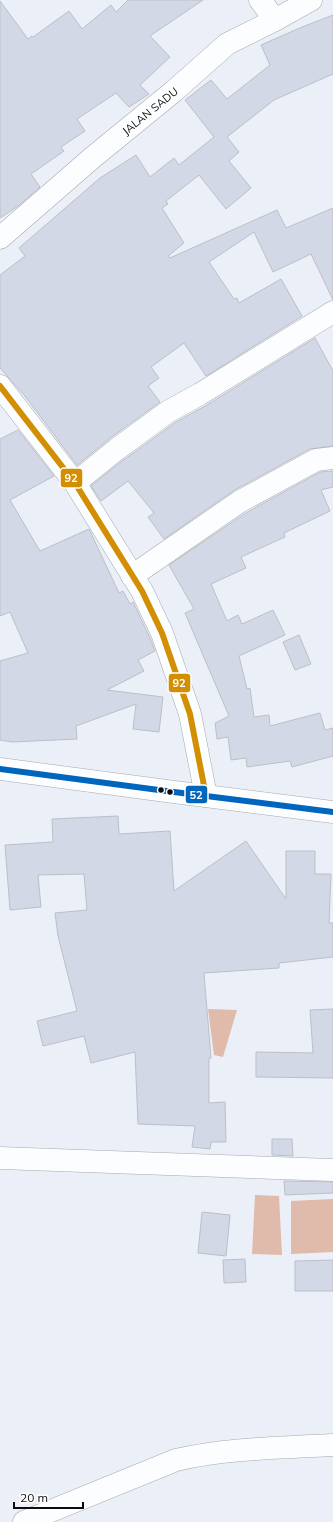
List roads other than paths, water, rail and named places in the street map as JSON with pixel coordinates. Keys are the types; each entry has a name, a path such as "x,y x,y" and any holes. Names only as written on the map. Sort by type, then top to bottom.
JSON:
{"main road":[{"path":"260,0 275,20"},
{"name":"JALAN SADU","path":"0,238 92,158 174,91 227,44 311,0"},
{"path":"75,483 117,449 169,411 200,394 333,312"},
{"path":"0,386 75,483 142,592 162,633 190,714 206,796"},
{"path":"132,576 239,502 316,460 333,458"},
{"path":"0,769 333,812"},
{"path":"0,1158 333,1170"},
{"path":"24,1522 176,1460 201,1454 333,1445"}]}
